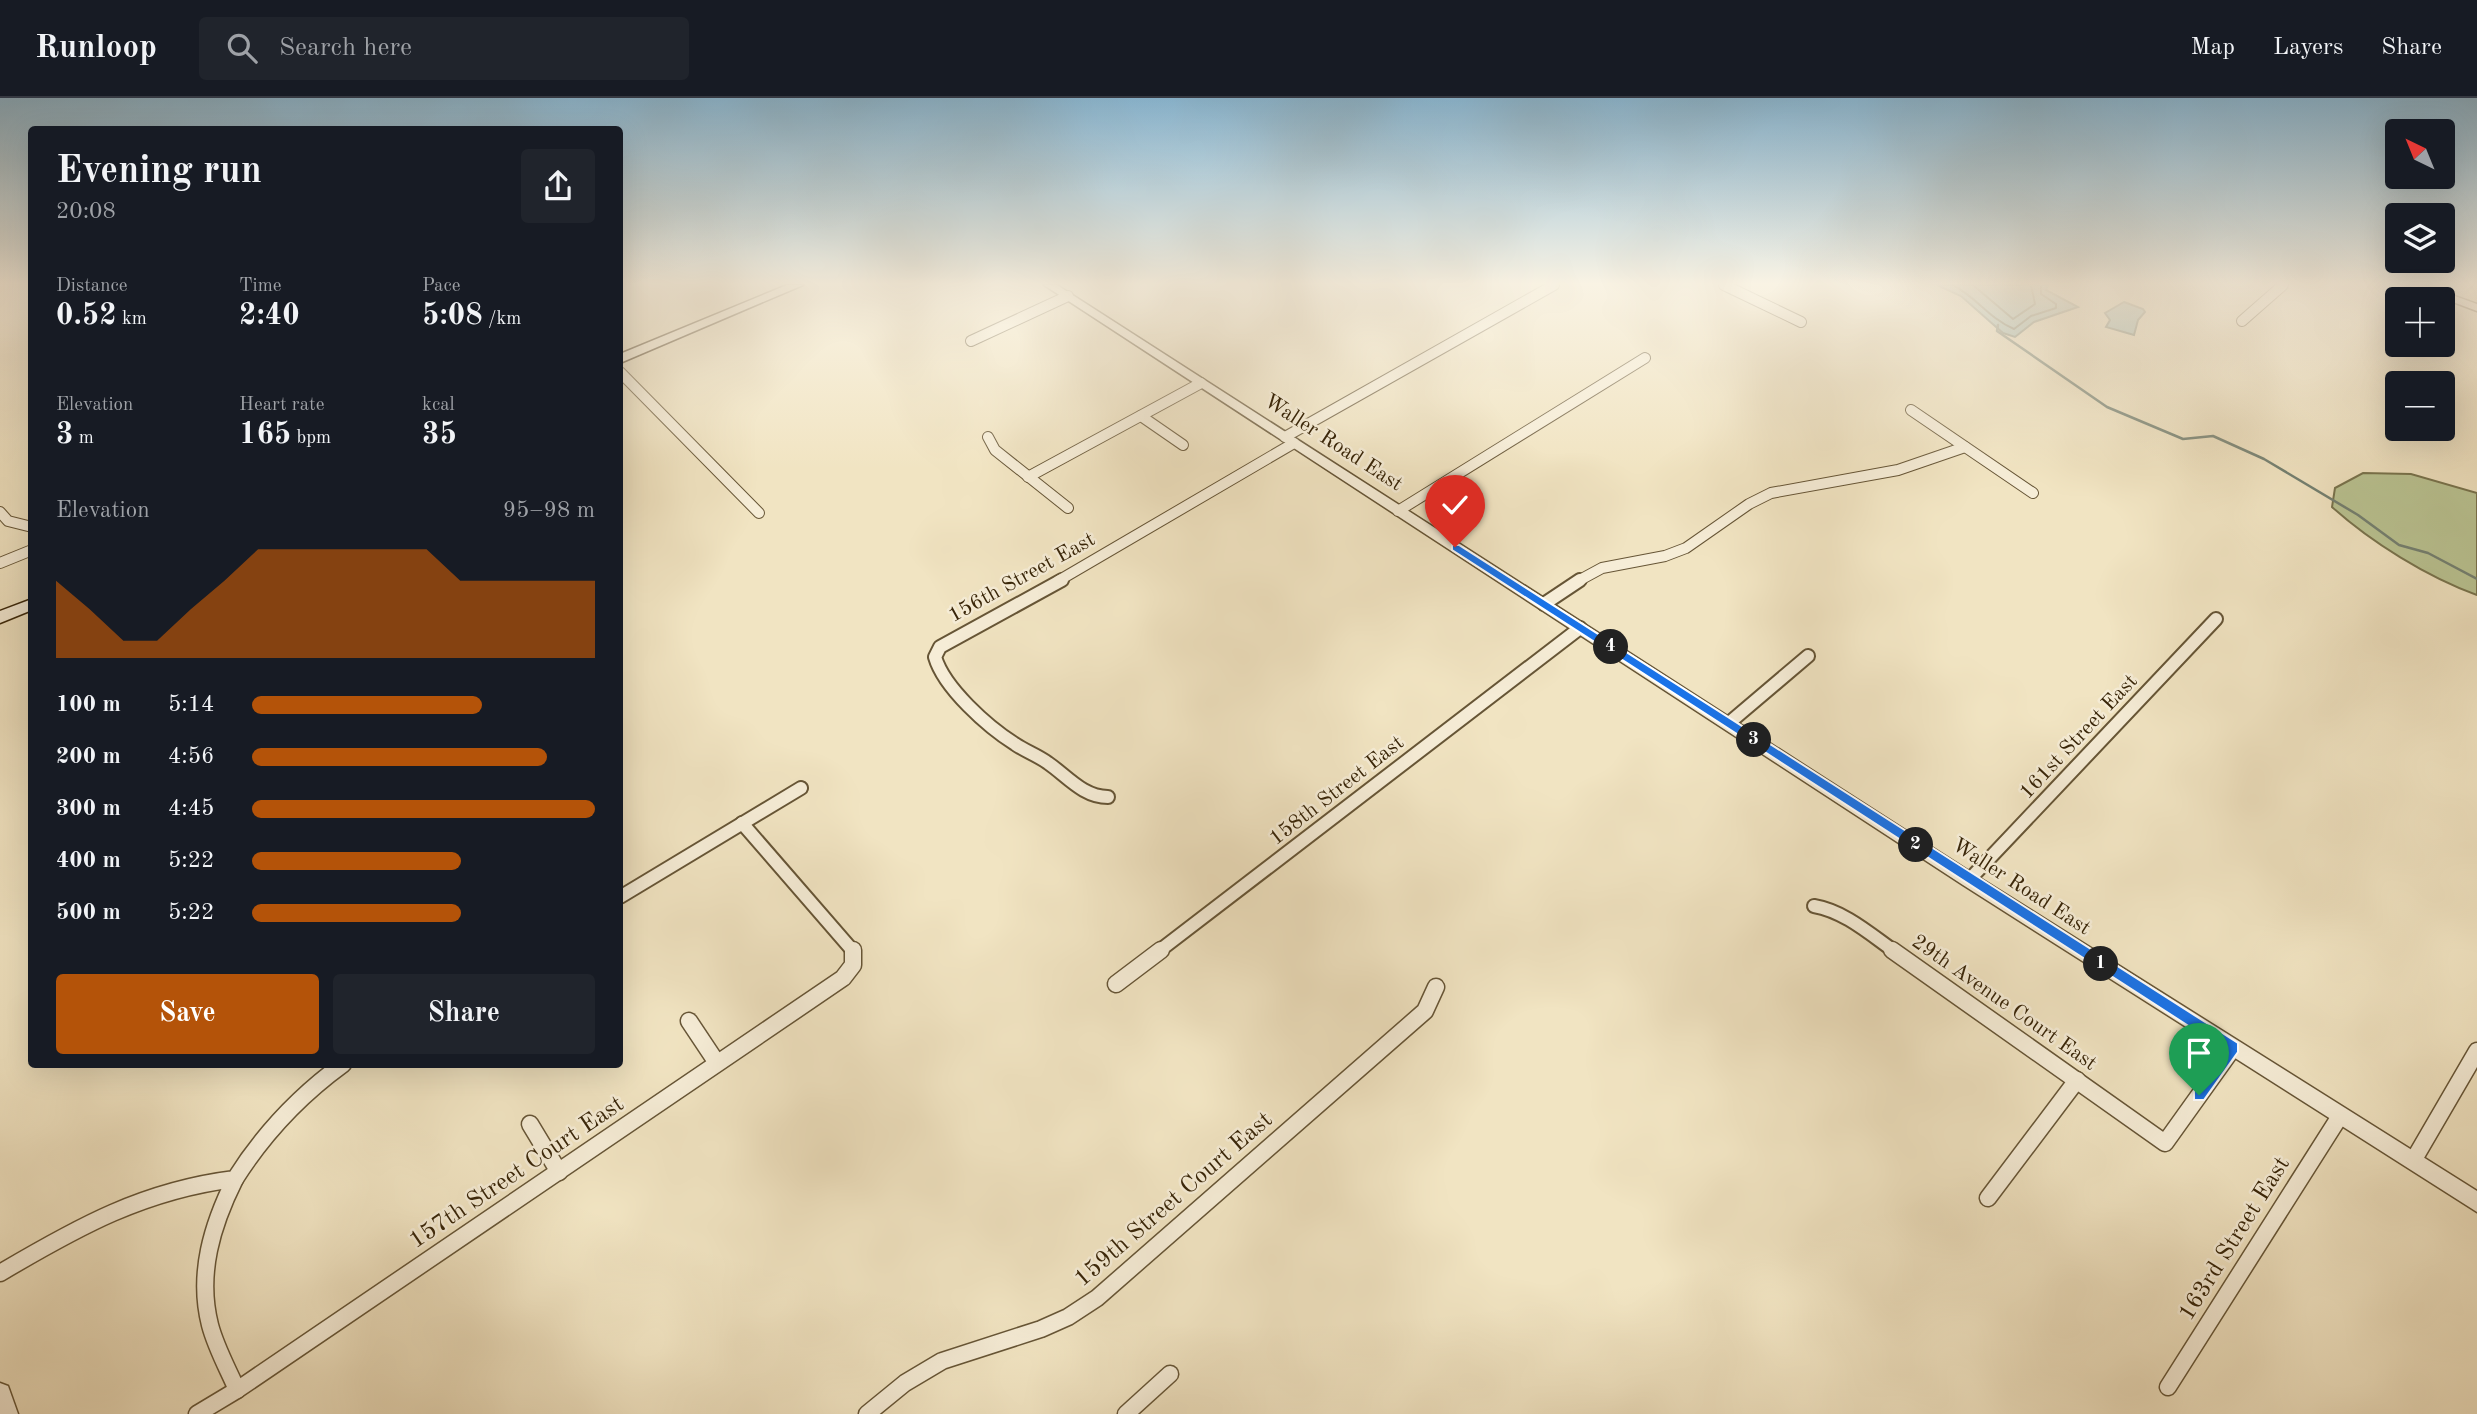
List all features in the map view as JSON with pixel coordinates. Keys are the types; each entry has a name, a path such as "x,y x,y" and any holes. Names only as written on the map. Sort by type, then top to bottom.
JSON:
{"main road":[{"path":"623,358 650,346"},
{"path":"0,617 28,606"}],"street":[{"name":"Waller Road East","path":"1145,346 1969,880 2477,1202"},
{"name":"156th Street East","path":"1108,797 1100,798 1088,793 1041,758 1010,741 985,720 937,668 935,657 940,647 1068,576 1289,440 1449,346"},
{"path":"1398,511 1645,358"},
{"path":"623,375 759,513"},
{"path":"1028,477 1201,383"},
{"path":"1911,410 2033,493"},
{"path":"1141,416 1183,445"},
{"path":"988,437 995,450 1069,508"},
{"path":"1544,604 1602,568 1665,556 1686,548 1749,504 1771,493 1898,470 1965,447"},
{"path":"0,512 8,521 28,526"},
{"path":"0,563 28,552"},
{"name":"161st Street East","path":"1969,880 2216,619"},
{"name":"158th Street East","path":"1116,984 1580,628"},
{"path":"1729,723 1808,656"},
{"path":"623,895 801,788"},
{"name":"157th Street Court East","path":"197,1414 237,1390 843,978 854,960 853,950 848,942 742,823"},
{"name":"29th Avenue Court East","path":"1814,906 1826,908 1851,921 2165,1143 2233,1048"},
{"name":"159th Street Court East","path":"867,1414 905,1383 943,1362 1041,1329 1068,1317 1097,1298 1425,1011 1436,987"},
{"path":"689,1021 717,1063"},
{"path":"2413,1161 2477,1051"},
{"path":"237,1390 211,1328 206,1304 206,1265 212,1228 235,1179 272,1126 316,1084 338,1068"},
{"path":"1988,1198 2077,1080"},
{"name":"163rd Street East","path":"2168,1387 2340,1116"},
{"path":"530,1124 559,1172"},
{"path":"0,1273 74,1230 137,1199 182,1185 235,1179"},
{"path":"1126,1414 1170,1374"},
{"path":"0,1394 7,1414"}],"green space":[{"path":"2363,473 2411,474 2477,493 2477,595 2439,579 2400,557 2332,507 2335,488"}],"waterway":[{"path":"2019,346 2107,407 2183,439 2213,436 2264,459 2358,515 2399,545 2428,553 2477,579"}],"route":[{"path":"1455,547 2233,1048 2199,1095"}]}
